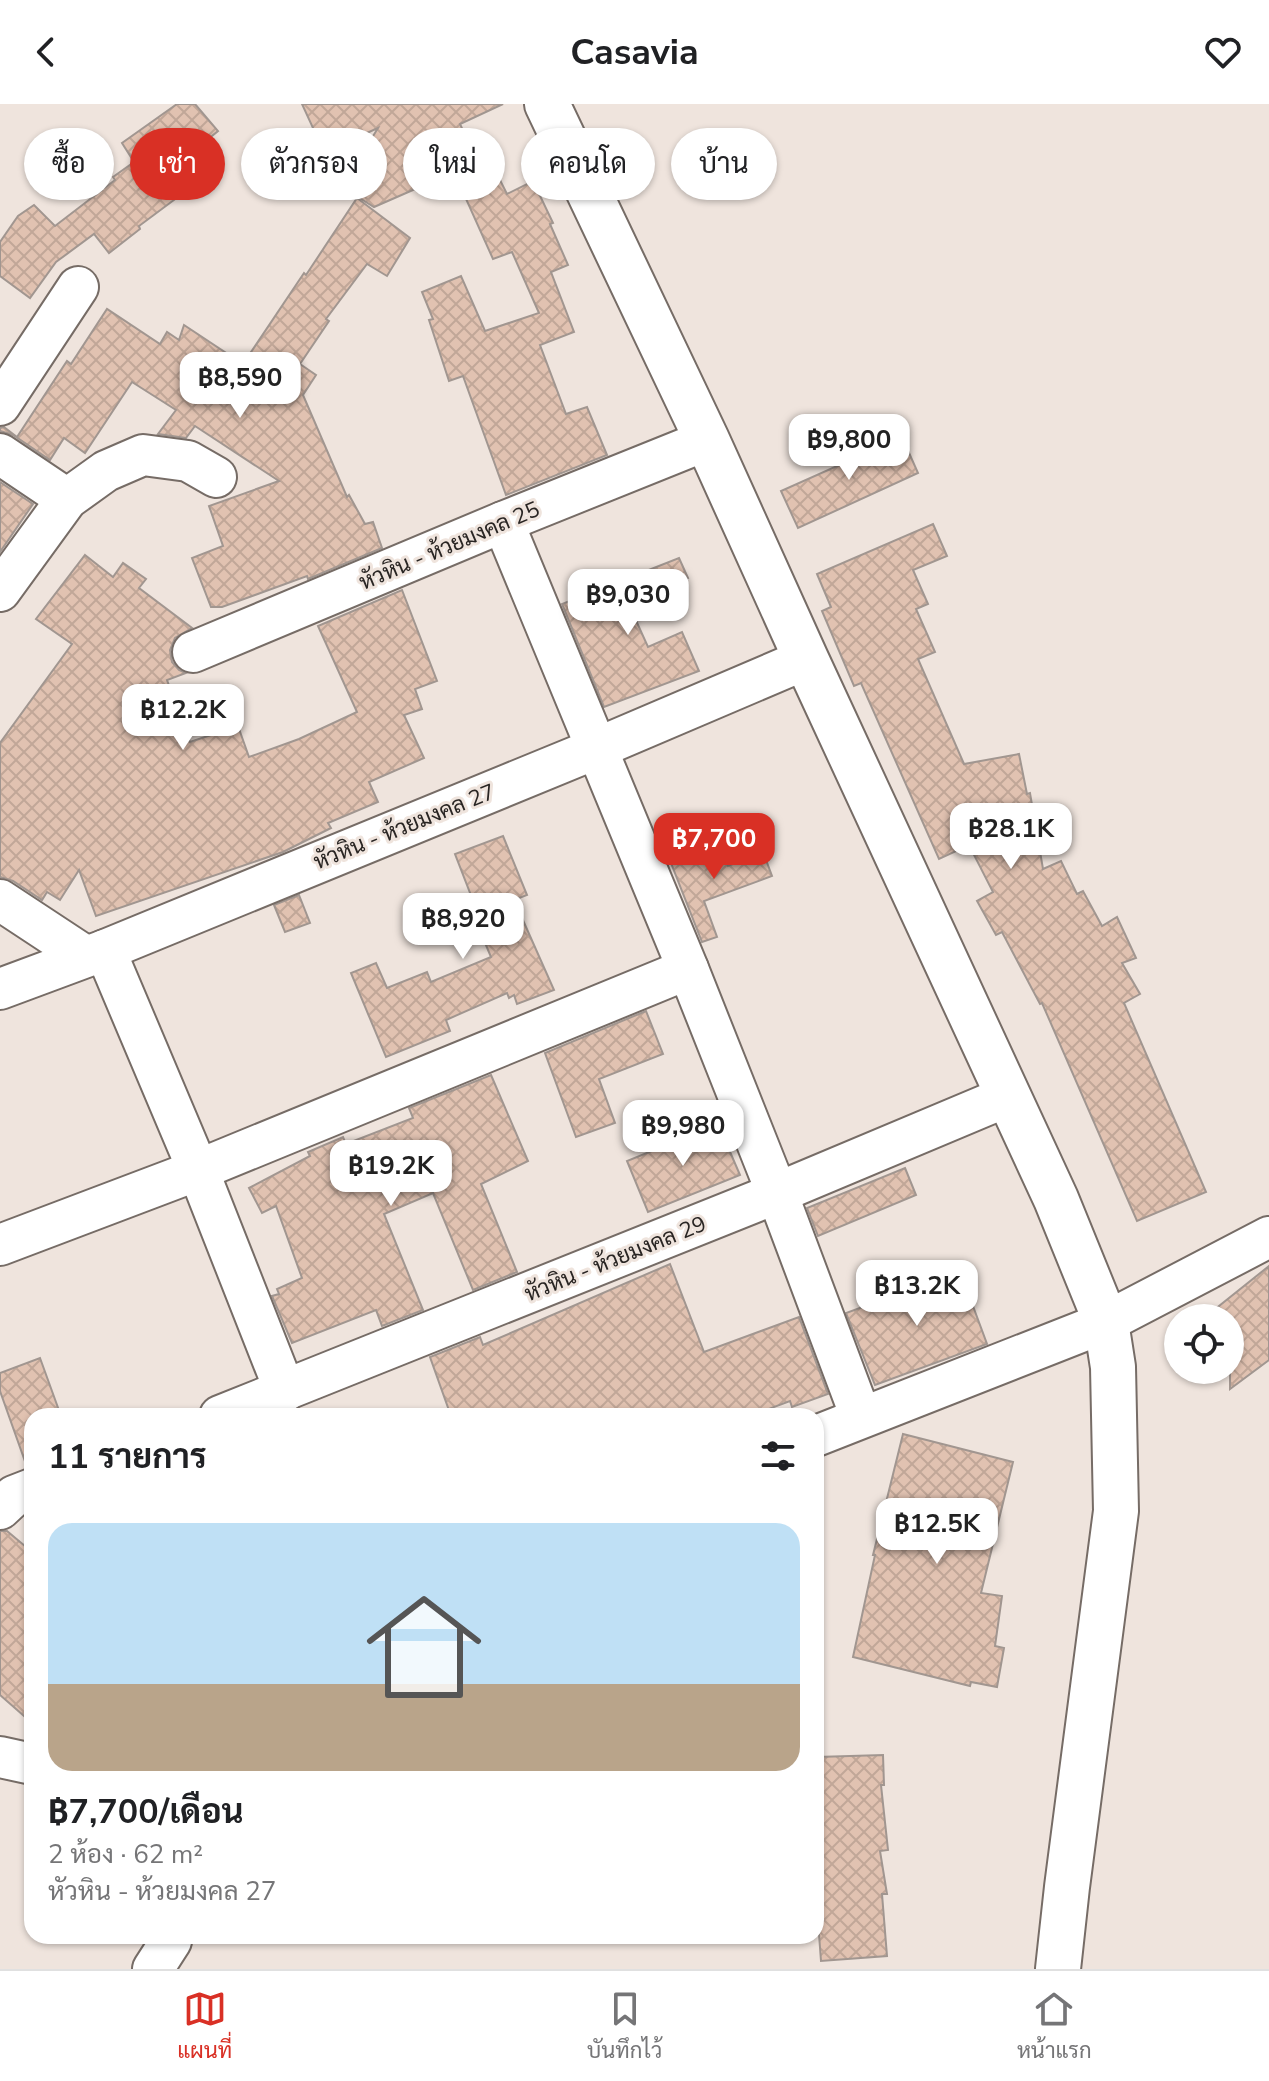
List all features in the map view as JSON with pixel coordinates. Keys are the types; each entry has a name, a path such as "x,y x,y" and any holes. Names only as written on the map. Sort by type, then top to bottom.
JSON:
{"main road":[{"path":"547,104 707,440 1056,1199 1106,1322 1113,1367 1116,1511 1058,1969"}],"street":[{"path":"0,405 78,287"},
{"name":"หัวหิน - ห้วยมงคล 25","path":"193,652 707,440"},
{"path":"0,454 67,499"},
{"path":"0,591 67,499 106,471 143,455 188,461 216,477"},
{"path":"503,522 688,969 861,1417"},
{"name":"หัวหิน - ห้วยมงคล 27","path":"0,989 595,749 806,659"},
{"path":"0,900 95,953 198,1170 285,1391"},
{"path":"0,1245 198,1170 688,969"},
{"name":"หัวหิน - ห้วยมงคล 29","path":"241,1408 777,1193 1008,1096"},
{"path":"824,1433 1106,1322 1269,1237"},
{"path":"0,1757 24,1762"}],"building":[{"path":"177,104 195,104 215,128 143,128"},
{"path":"302,104 503,104 460,124 462,128 403,128 403,194 374,207 363,200 387,200 387,128 313,128"},
{"path":"130,137 130,156 122,143"},
{"path":"130,165 130,200 174,200 109,253 94,234 56,262 30,298 0,276 0,242 18,216 34,205 55,226 89,200 114,200 114,176"},
{"path":"521,187 521,200 542,200 568,265 551,272 574,332 540,345 566,414 587,407 607,455 506,495 463,376 449,381 429,320 433,319 422,292 461,276 485,331 539,313 512,252 493,259 467,200 505,200 505,190 507,194"},
{"path":"356,200 410,238 387,276 367,264 326,319 329,321 300,364 316,375 303,395 347,497 349,495 365,524 373,522 382,548 308,579 307,576 222,607 211,607 192,558 223,546 209,506 279,481 195,426 186,438 158,434 176,410 132,382 85,453 64,438 50,460 13,435 0,431 0,428 4,427 17,437 67,361 71,364 107,309 160,344 167,332 179,340 184,325 243,364 304,273 306,275"},
{"path":"902,437 918,473 798,528 781,491"},
{"path":"0,482 33,504 0,552"},
{"path":"933,524 947,556 913,570 928,604 916,609 935,652 918,659 964,764 1019,754 1027,794 1030,793 1043,869 1061,861 1077,894 1083,891 1102,926 1117,917 1136,958 1122,963 1140,994 1124,1003 1206,1192 1137,1221 1042,1003 1002,932 996,935 977,901 993,892 969,845 939,859 861,683 854,686 822,611 831,607 817,574"},
{"path":"85,555 113,577 123,563 146,579 139,588 192,628 175,638 170,650 172,662 186,673 167,680 190,742 238,726 249,757 299,739 357,712 318,626 402,590 437,681 415,689 422,709 404,715 424,758 369,782 378,802 328,823 331,828 283,852 96,916 79,870 60,900 47,892 42,900 13,881 0,877 0,743 72,644 36,619"},
{"path":"679,558 688,578 629,605 648,647 682,632 699,671 604,707 562,604"},
{"path":"503,836 527,895 514,900 554,990 517,1004 514,995 509,998 507,993 446,1020 450,1031 386,1057 351,973 376,963 387,988 427,972 431,982 491,957 480,931 484,929 455,854"},
{"path":"719,843 728,866 763,852 772,876 704,901 717,937 702,942 671,863"},
{"path":"299,895 310,923 285,932 274,905"},
{"path":"646,1011 663,1054 599,1079 615,1123 576,1137 545,1053"},
{"path":"491,1075 528,1161 481,1184 517,1272 473,1290 433,1193 384,1214 423,1310 382,1326 376,1310 292,1343 272,1296 279,1294 277,1289 302,1278 276,1206 262,1213 249,1188 310,1156 308,1152 343,1137 346,1144 413,1118 409,1108"},
{"path":"718,1124 740,1175 648,1212 627,1161"},
{"path":"905,1168 916,1195 818,1236 807,1208"},
{"path":"670,1264 704,1352 799,1317 828,1394 792,1407 790,1401 771,1408 448,1408 430,1357 480,1337 483,1345"},
{"path":"1269,1266 1269,1360 1244,1379 1244,1304 1222,1304"},
{"path":"960,1271 987,1344 875,1385 846,1313"},
{"path":"40,1358 58,1408 24,1408 24,1459 0,1391 0,1373"},
{"path":"903,1434 1013,1462 981,1593 1002,1596 995,1646 1004,1648 997,1687 971,1682 970,1686 853,1657 873,1555"},
{"path":"0,1531 7,1531 24,1545 24,1716 0,1695"},
{"path":"883,1755 884,1785 881,1785 888,1850 880,1851 887,1894 882,1894 887,1956 821,1961 820,1944 824,1944 824,1757"}]}
